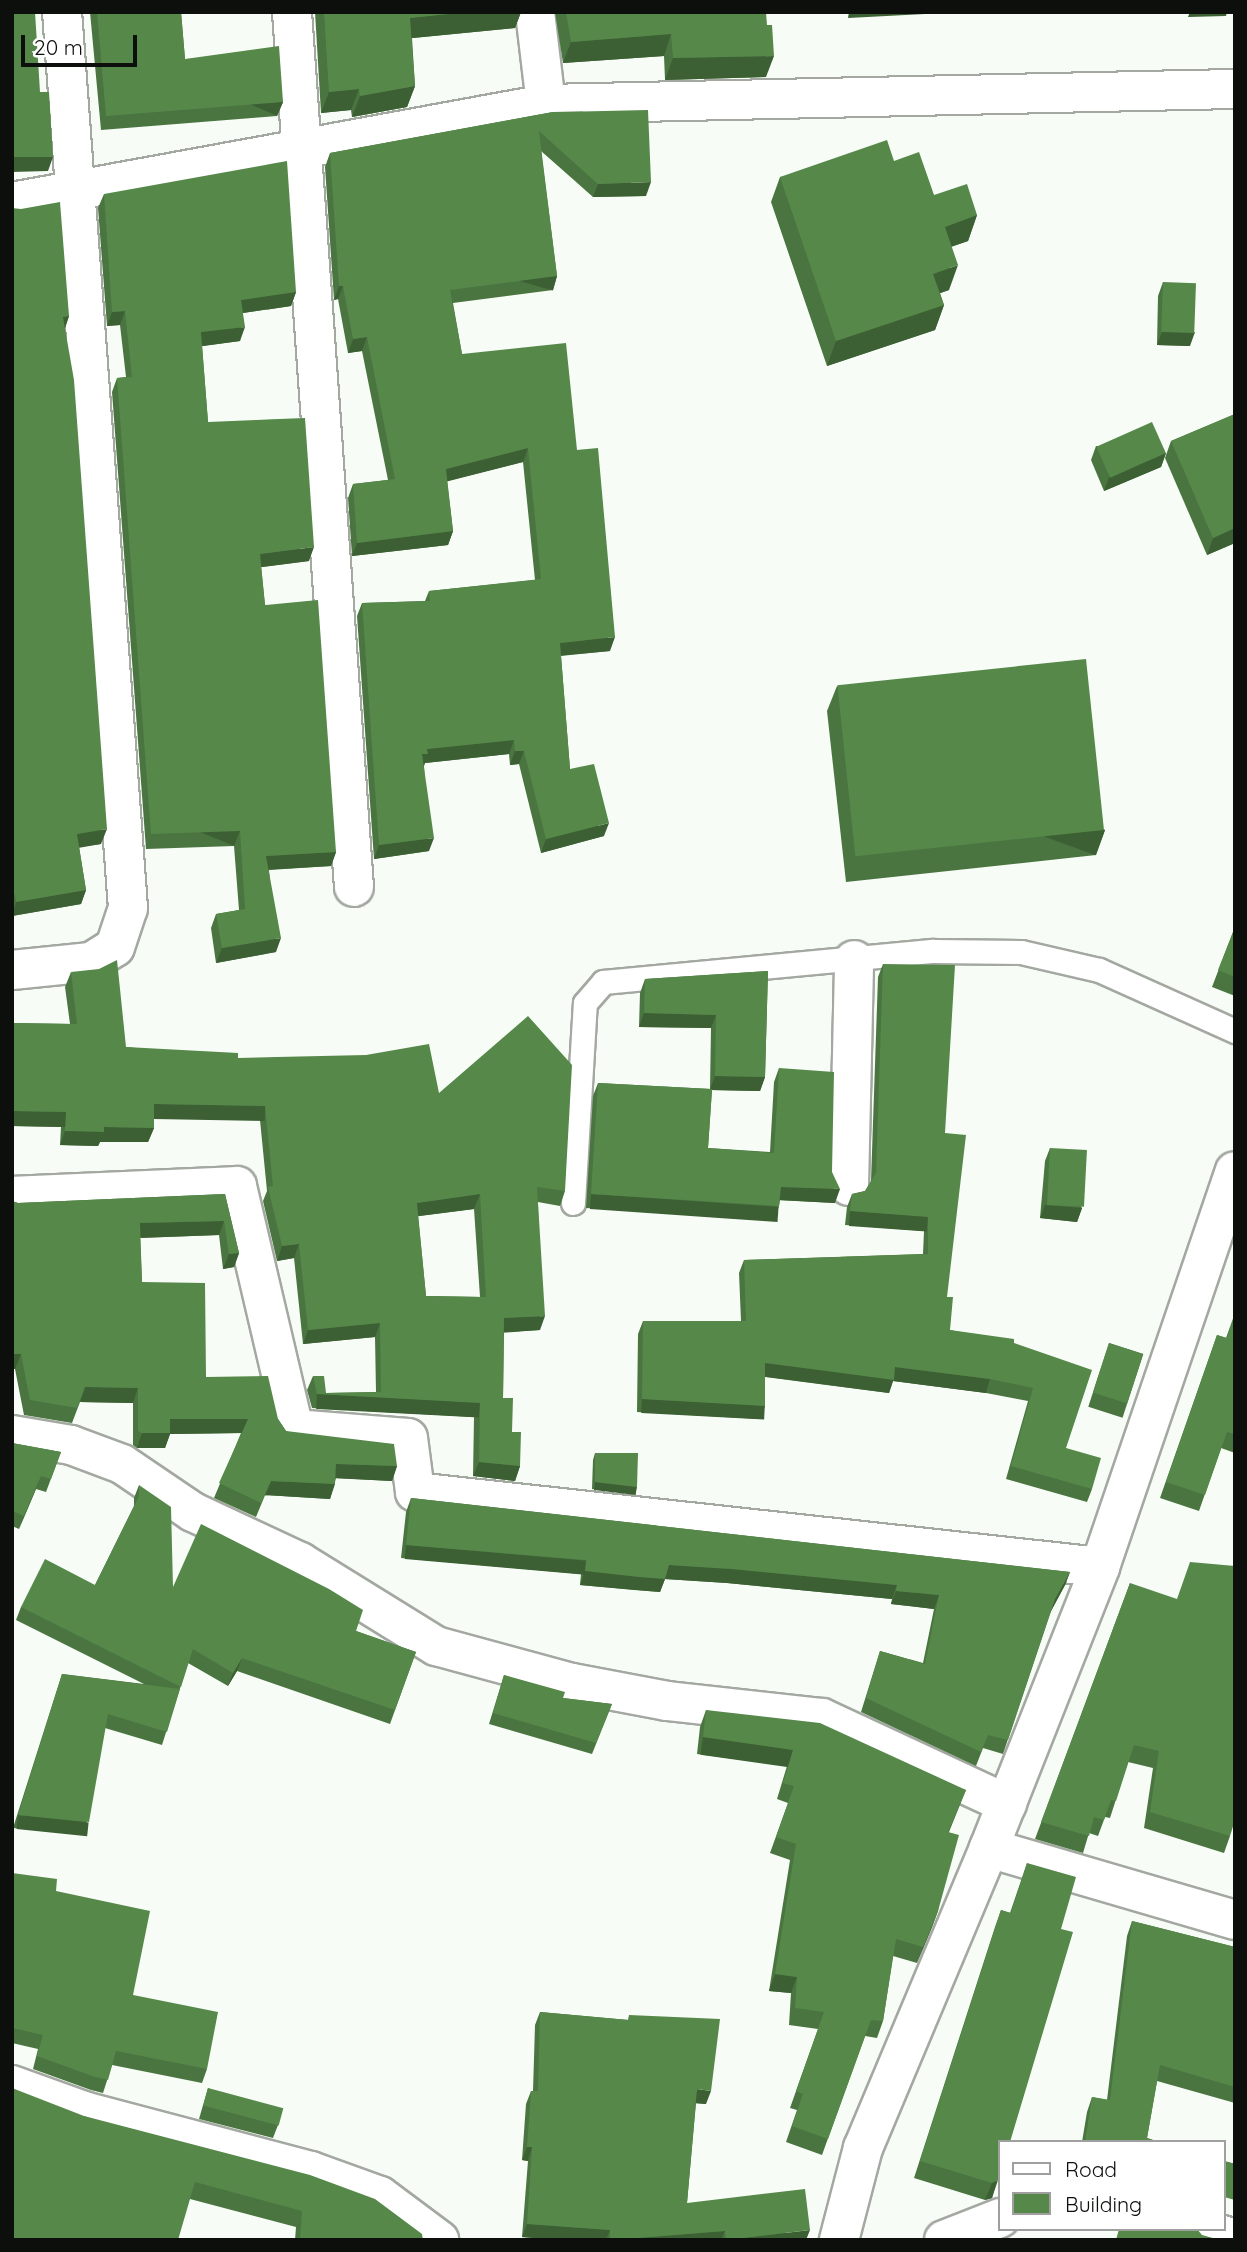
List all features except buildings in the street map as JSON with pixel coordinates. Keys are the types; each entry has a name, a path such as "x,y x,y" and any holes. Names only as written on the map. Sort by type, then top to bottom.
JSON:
{"street":[{"path":"12,970 90,962 115,947 128,908 62,12"},
{"path":"292,12 304,150 354,887"},
{"path":"535,12 546,104"},
{"path":"12,202 546,104 1235,89"},
{"path":"849,1185 854,960"},
{"path":"839,2240 863,2148 1007,1804 1100,1567 1235,1171"},
{"path":"12,1196 237,1186 294,1429 408,1438 415,1492 1100,1567"},
{"path":"13,1430 71,1445 122,1464 192,1512 300,1562 436,1646 585,1686 667,1701 822,1718 1007,1804"},
{"path":"989,1848 1235,1920"},
{"path":"12,2085 84,2112 311,2171 369,2192 439,2240"},
{"path":"944,2240 998,2219"},
{"path":"1210,2231 1235,2239"}],"lane":[{"path":"573,1203 585,1003 603,982 934,951 1021,952 1099,970 1235,1031"}]}
